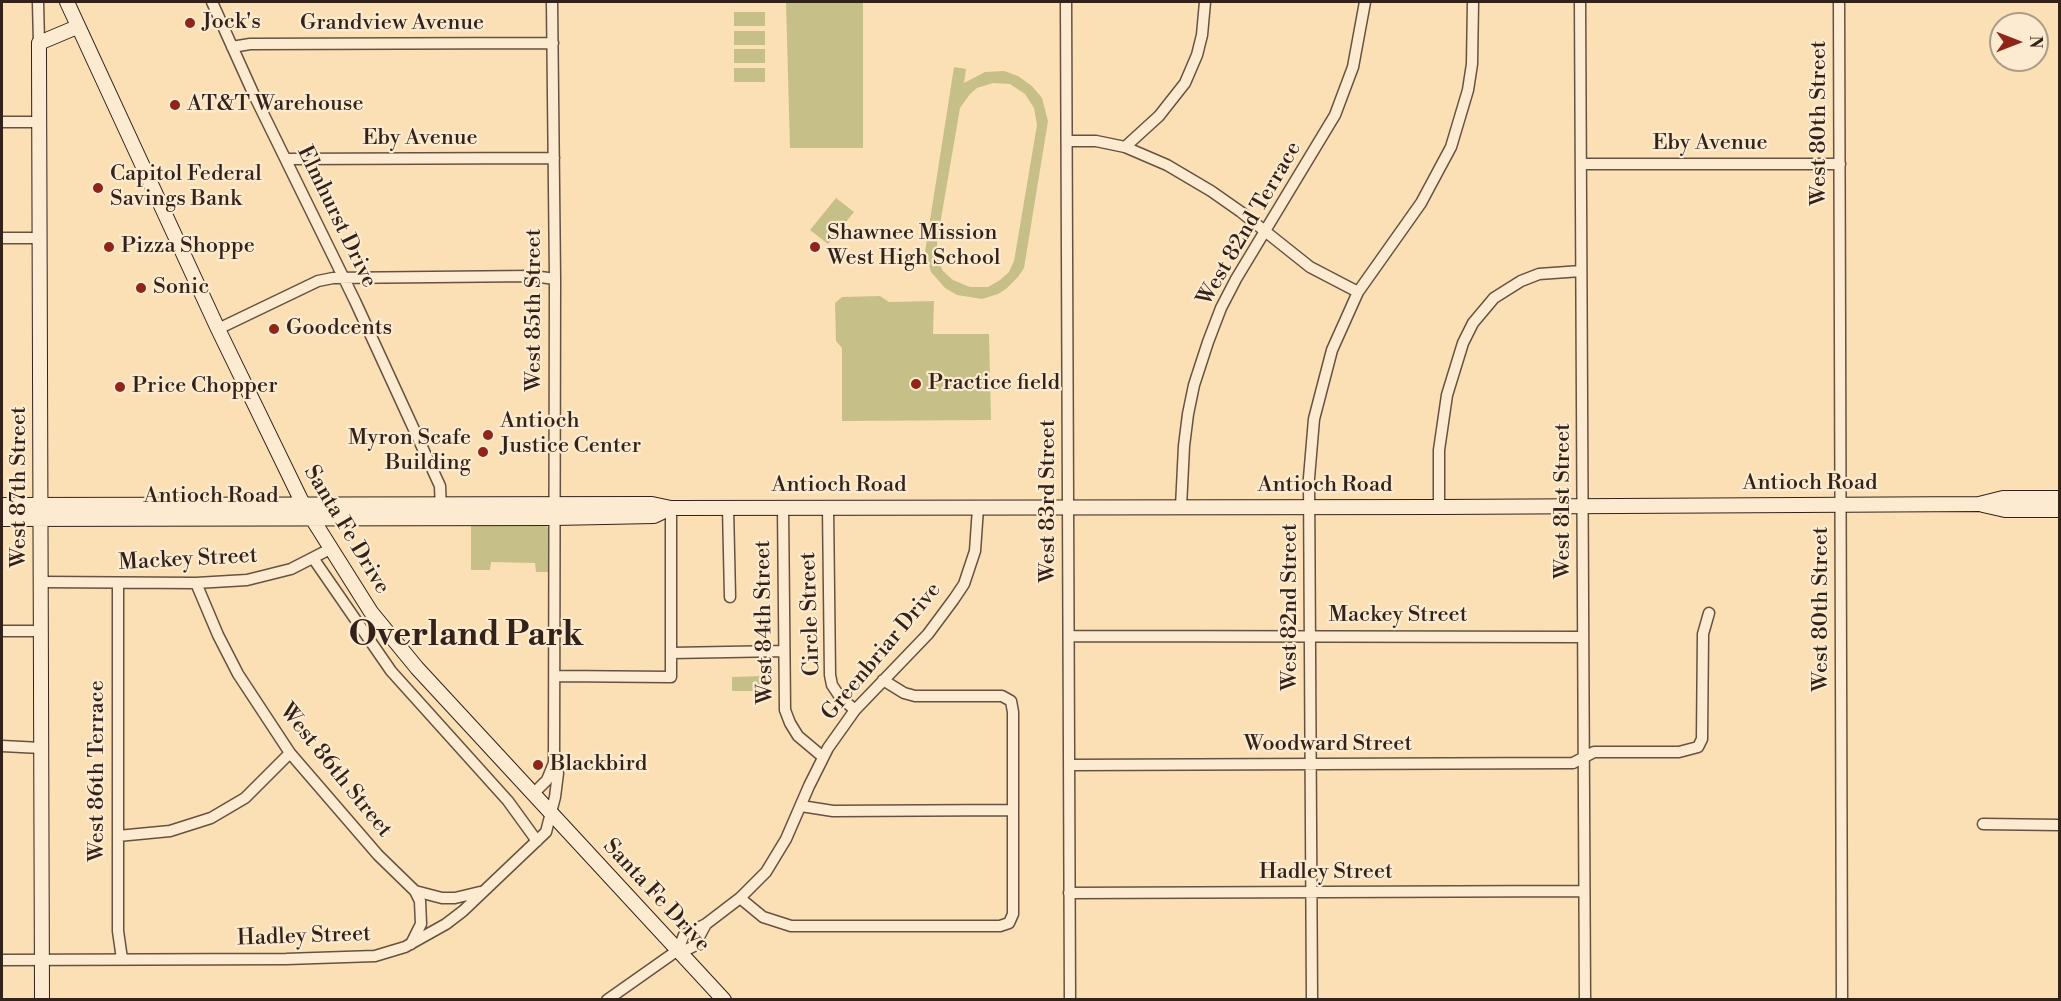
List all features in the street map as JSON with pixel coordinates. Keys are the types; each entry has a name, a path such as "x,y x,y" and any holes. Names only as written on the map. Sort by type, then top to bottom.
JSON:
{"main road":[{"path":"39,43 77,27 67,2"},
{"name":"Santa Fe Drive","path":"77,27 218,329 303,504 371,612 417,668 724,999"},
{"name":"West 87th Street","path":"39,43 42,999"},
{"name":"Antioch Road","path":"1978,504 2003,498 2060,498"},
{"name":"Antioch Road","path":"2,505 303,504 441,511"},
{"name":"Antioch Road","path":"2,519 310,517 441,511 555,511 652,504 671,508 978,508 1978,504 2005,510 2060,510"}],"street":[{"path":"38,2 39,43"},
{"name":"Elmhurst Drive","path":"212,2 440,486 441,511"},
{"name":"West 85th Street","path":"533,794 547,780 554,763 556,676 555,279 552,2"},
{"name":"West 83rd Street","path":"1066,2 1070,999"},
{"path":"1125,147 1159,116 1185,83 1197,56 1202,35 1205,2"},
{"name":"West 82nd Terrace","path":"1181,507 1188,414 1194,385 1208,342 1221,308 1236,279 1335,115 1353,67 1365,2"},
{"name":"West 82nd Street","path":"1312,999 1310,507 1311,447 1319,397 1332,350 1358,292 1421,203 1451,147 1462,116 1472,64 1473,2"},
{"name":"West 81st Street","path":"1580,2 1585,999"},
{"name":"West 80th Street","path":"1839,2 1842,999"},
{"name":"Grandview Avenue","path":"232,47 262,44 553,43"},
{"path":"2,122 39,122"},
{"path":"1067,141 1096,141 1125,147 1185,174 1231,205 1310,267 1358,292"},
{"name":"Eby Avenue","path":"286,159 554,158"},
{"name":"Eby Avenue","path":"1581,164 1840,164"},
{"path":"2,238 40,238"},
{"path":"1438,507 1439,450 1447,395 1463,344 1473,323 1494,298 1521,280 1539,274 1581,271"},
{"path":"218,329 318,281 333,278 533,276 555,279"},
{"path":"728,507 730,597"},
{"name":"West 84th Street","path":"783,507 785,710 790,723 807,745 823,757"},
{"name":"Circle Street","path":"828,507 830,675 832,685 840,697 855,710"},
{"path":"556,676 670,677 671,508"},
{"name":"Greenbriar Drive","path":"607,999 678,950 687,950 694,946 706,924 740,898 766,872 779,852 823,757 855,710 927,634 963,584 975,551 978,508"},
{"name":"Mackey Street","path":"41,582 196,583 247,580 266,577 291,568 330,549"},
{"path":"313,558 391,671 508,801 537,841"},
{"name":"West 86th Terrace","path":"118,583 118,931 123,959"},
{"name":"West 86th Street","path":"196,583 218,635 238,674 290,753 378,855 415,891"},
{"name":"Woodward Street","path":"1070,765 1573,763 1594,752 1679,752 1698,747 1702,739 1703,634 1709,614"},
{"path":"2,631 41,631"},
{"name":"Mackey Street","path":"1070,636 1583,637"},
{"path":"670,653 784,651"},
{"path":"740,898 763,917 791,926 1000,926 1009,923 1013,914 1013,712 1011,701 1002,696 915,696 903,693 884,680"},
{"path":"2,746 41,748"},
{"path":"118,836 170,831 212,818 245,798 290,753"},
{"name":"West 85th Street","path":"552,814 558,773 554,763"},
{"path":"801,806 833,811 1012,810"},
{"name":"Hadley Street","path":"2,960 361,957 396,950 446,924 546,832 552,814"},
{"path":"1983,824 2060,825"},
{"path":"415,891 442,898 455,898 480,892"},
{"path":"411,944 421,924 420,901 415,891"},
{"name":"Hadley Street","path":"1069,893 1584,891"}],"shaded area":[{"path":"786,2 863,2 863,148 790,148"},
{"path":"734,12 765,12 765,26 734,26"},
{"path":"734,31 765,31 765,45 734,45"},
{"path":"734,49 765,49 765,63 734,63"},
{"path":"954,67 966,69 964,83 985,72 1004,71 1018,76 1032,86 1042,98 1048,121 1024,268 1006,289 998,294 982,299 957,295 945,288 931,272 925,252","holes":["993,83 1010,84 1025,94 1034,108 1037,125 1014,261 1009,272 1000,280 988,287 970,287 953,280 943,271 937,257 937,242 960,108 977,88"]},
{"path":"734,68 765,68 765,82 734,82"},
{"path":"836,198 854,212 828,244 810,230"},
{"name":"Practice field","path":"880,296 889,302 934,301 933,334 989,334 991,420 842,421 842,348 836,341 835,303 842,297"},
{"path":"471,521 544,523 548,528 548,572 536,572 535,563 491,562 490,570 471,570"},
{"path":"762,676 762,691 732,691 732,677"}],"place":[{"name":"Jock's","path":"190,23"},
{"name":"AT&T Warehouse","path":"175,105"},
{"name":"Capitol Federal Savings Bank","path":"98,188"},
{"name":"Pizza Shoppe","path":"109,247"},
{"name":"Shawnee Mission West High School","path":"815,247"},
{"name":"Sonic","path":"141,288"},
{"name":"Goodcents","path":"274,329"},
{"name":"Practice field","path":"916,384"},
{"name":"Price Chopper","path":"120,387"},
{"name":"Antioch Justice Center","path":"488,435"},
{"name":"Myron Scafe Building","path":"483,452"},
{"name":"Blackbird","path":"538,765"}],"district":[{"name":"Overland Park","path":"466,637"}]}
